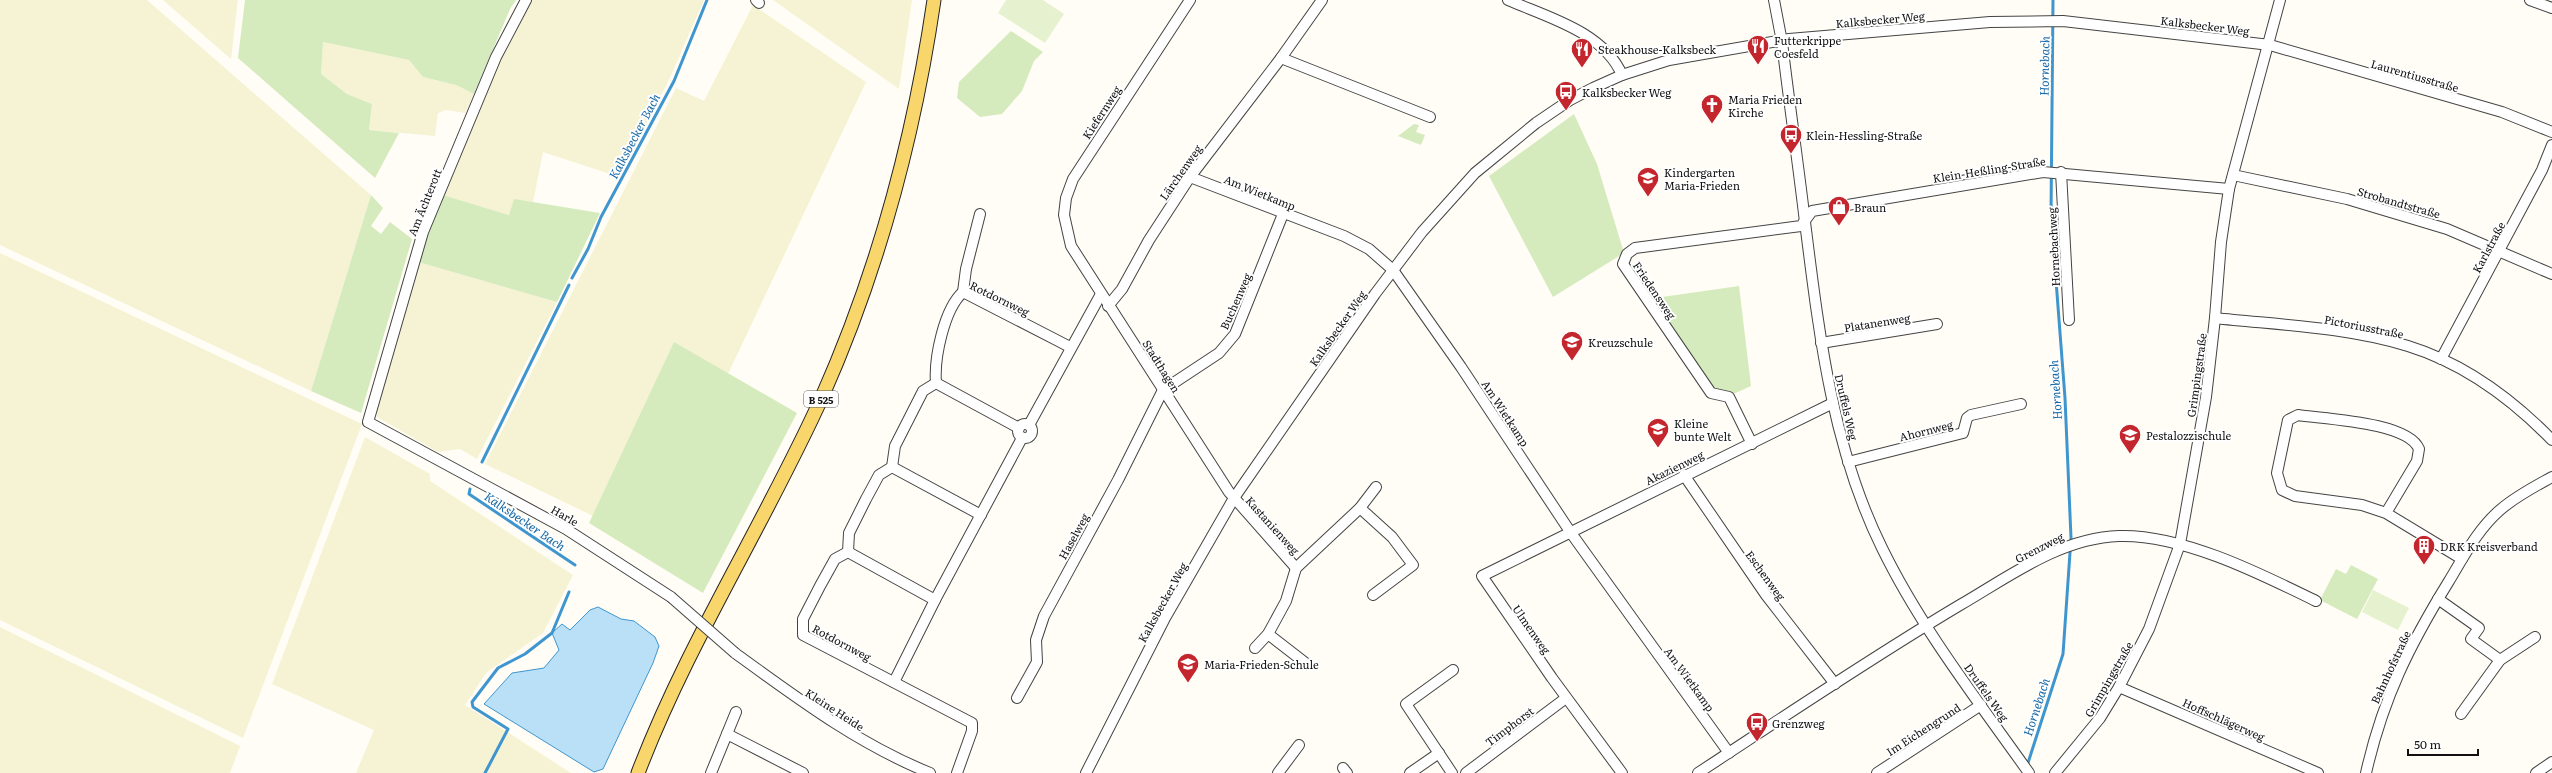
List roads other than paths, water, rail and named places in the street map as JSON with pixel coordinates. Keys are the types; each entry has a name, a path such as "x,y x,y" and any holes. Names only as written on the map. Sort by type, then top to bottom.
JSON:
{"main road":[{"name":"B 525","path":"638,773 695,643 792,459 821,398 853,321 880,246 904,158 924,66 934,0"}],"street":[{"name":"Am Ächterott","path":"368,422 423,232 496,57 526,0"},
{"name":"Kiefernweg","path":"1072,246 1064,216 1066,198 1073,178 1190,0"},
{"name":"Lärchenweg","path":"1108,306 1122,289 1149,240 1190,177 1281,58 1322,0"},
{"path":"1508,0 1582,33 1614,61 1622,75"},
{"name":"Druffels Weg","path":"1774,0 1782,42 1822,343 1833,403 1848,462 1882,548 1926,625 2029,773"},
{"name":"Grimpingstraße","path":"2055,773 2100,718 2119,687 2149,629 2180,544 2206,397 2215,318 2221,242 2229,189 2237,153 2270,45 2280,0"},
{"path":"2530,0 2552,8"},
{"name":"Kalksbecker Weg","path":"1086,773 1165,618 1234,498 1393,270 1451,198 1496,155 1570,100 1622,75 1670,60 1782,42 1789,39 1912,28 2063,21 2270,45"},
{"name":"Laurentiusstraße","path":"2270,45 2502,112 2552,132"},
{"path":"1281,58 1430,117"},
{"name":"Karlstraße","path":"2441,359 2542,170 2552,145"},
{"name":"Klein-Heßling-Straße","path":"1805,219 1812,211 1827,208 2043,172 2061,172 2229,189"},
{"name":"Hornebachweg","path":"2061,172 2068,320"},
{"name":"Strobandtstraße","path":"2233,175 2347,200 2447,229 2500,250 2552,274"},
{"name":"Am Wietkamp","path":"1190,177 1283,214 1344,236 1368,249 1393,270 1461,367 1571,533 1729,752"},
{"path":"963,292 966,269 980,214"},
{"name":"Buchenweg","path":"1163,390 1219,353 1235,334 1283,214"},
{"name":"Friedensweg","path":"1752,444 1729,397 1711,393 1623,264 1627,254 1635,248 1800,226 1805,219"},
{"name":"Stadthagen","path":"1072,246 1108,306 1234,498"},
{"name":"Rotdornweg","path":"936,383 935,362 939,347 955,299 963,292 1070,347"},
{"path":"894,682 935,600 981,515 1023,430 1101,294"},
{"name":"Pictoriusstraße","path":"2215,318 2336,331 2408,346 2441,359 2497,392 2552,440"},
{"name":"Platanenweg","path":"1822,343 1937,324"},
{"path":"892,467 895,446 923,391 936,383 1023,430"},
{"name":"Haselweg","path":"1017,698 1037,662 1036,640 1044,616 1118,480 1163,390"},
{"name":"Akazienweg","path":"1571,533 1684,475 1752,444 1833,403"},
{"name":"Ahornweg","path":"1848,462 1963,433 1967,418 1971,415 2021,404"},
{"path":"2386,513 2417,461 2419,449 2416,443 2402,434 2373,426 2298,415 2288,420 2277,473 2282,490 2295,496 2362,505 2386,513 2462,559"},
{"name":"Harle","path":"368,422 566,529 671,597 735,653"},
{"path":"892,467 981,515"},
{"path":"892,467 879,475 866,499 849,532 848,552 935,600"},
{"name":"Eschenweg","path":"1684,475 1766,595 1835,684"},
{"name":"Bahnhofstraße","path":"2366,773 2378,724 2391,687 2438,599 2462,559 2480,531 2499,510 2513,499 2552,477"},
{"name":"Kastanienweg","path":"1255,648 1268,634 1286,601 1296,568 1360,508 1376,487"},
{"name":"Kastanienweg","path":"1234,498 1296,568"},
{"path":"1360,508 1392,537 1413,565 1372,595"},
{"name":"Ulmenweg","path":"1571,533 1482,576 1566,698 1622,773"},
{"name":"Grenzweg","path":"1698,773 1926,625 2062,547 2081,541 2119,536 2140,537 2180,544 2252,571 2316,601"},
{"name":"Rotdornweg","path":"848,552 835,559 820,586 803,619 803,635 972,723 972,731 957,773"},
{"path":"2438,599 2479,628 2471,639 2500,660"},
{"path":"1268,634 1308,665"},
{"path":"2461,714 2500,660 2536,637"},
{"name":"Kleine Heide","path":"735,653 855,737 899,761 930,773"},
{"path":"1452,773 1406,704 1453,670"},
{"name":"Hoffschlägerweg","path":"2119,687 2318,773"},
{"name":"Timphorst","path":"1466,773 1566,698"},
{"name":"Im Eichengrund","path":"1878,773 1981,704"},
{"path":"712,773 736,712"},
{"path":"727,734 803,773"},
{"path":"1278,773 1299,745"},
{"path":"1410,773 1439,753"},
{"path":"2536,773 2552,762"}],"water":[{"path":"598,607 621,619 634,621 655,637 659,646 653,663 603,769 594,772 484,704 512,673 544,668 559,650 552,633 562,624 570,630 590,610"}],"waterway":[{"name":"Kalksbecker Bach","path":"572,278 588,249 601,217 674,81 707,0"},
{"name":"Hornebach","path":"2027,766 2063,654 2071,538 2065,398 2051,215 2053,0"},
{"name":"Kalksbecker Bach","path":"482,462 569,285"},
{"name":"Kalksbecker Bach","path":"470,489 469,494 575,565"},
{"name":"Kalksbecker Bach","path":"485,773 508,729 473,707 472,702 498,668 525,654 552,633 569,592"}],"place":[{"name":"Futterkrippe Coesfeld","path":"1758,66"},
{"name":"Steakhouse-Kalksbeck","path":"1582,68"},
{"name":"Kalksbecker Weg","path":"1566,112"},
{"name":"Maria Frieden Kirche","path":"1712,124"},
{"name":"Klein-Hessling-Straße","path":"1791,154"},
{"name":"Kindergarten Maria-Frieden","path":"1648,198"},
{"name":"Braun","path":"1839,226"},
{"name":"Kreuzschule","path":"1572,362"},
{"name":"Kleine bunte Welt","path":"1658,448"},
{"name":"Pestalozzischule","path":"2130,454"},
{"name":"DRK Kreisverband","path":"2424,566"},
{"name":"Maria-Frieden-Schule","path":"1188,684"},
{"name":"Grenzweg","path":"1757,742"}]}
